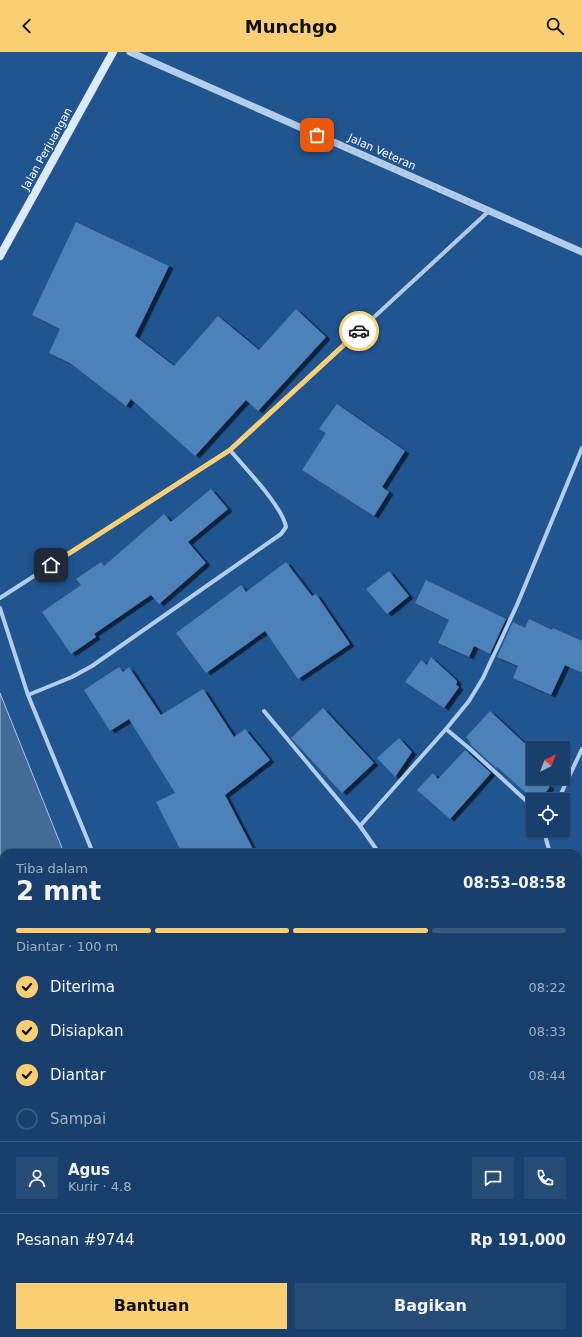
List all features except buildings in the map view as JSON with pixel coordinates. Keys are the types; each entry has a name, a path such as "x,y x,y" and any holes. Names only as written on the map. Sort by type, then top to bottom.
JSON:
{"main road":[{"name":"Jalan Perjuangan","path":"0,256 113,52"}],"street":[{"name":"Jalan Veteran","path":"130,52 582,252"},
{"path":"0,598 230,450 489,211"},
{"path":"360,826 446,729 469,701 483,678 517,605 582,448"},
{"path":"28,695 72,677 92,666 281,534 286,527 286,521 277,506 230,450"},
{"path":"0,608 28,695 91,849"},
{"path":"264,710 360,826 376,849"},
{"path":"446,729 526,801"},
{"path":"561,793 582,749"},
{"path":"546,837 549,849"}],"water":[{"path":"0,693 62,849 0,849"}],"way so far":[{"path":"317,135 489,211 359,331"}],"route":[{"path":"51,565 230,450 359,331"}]}
